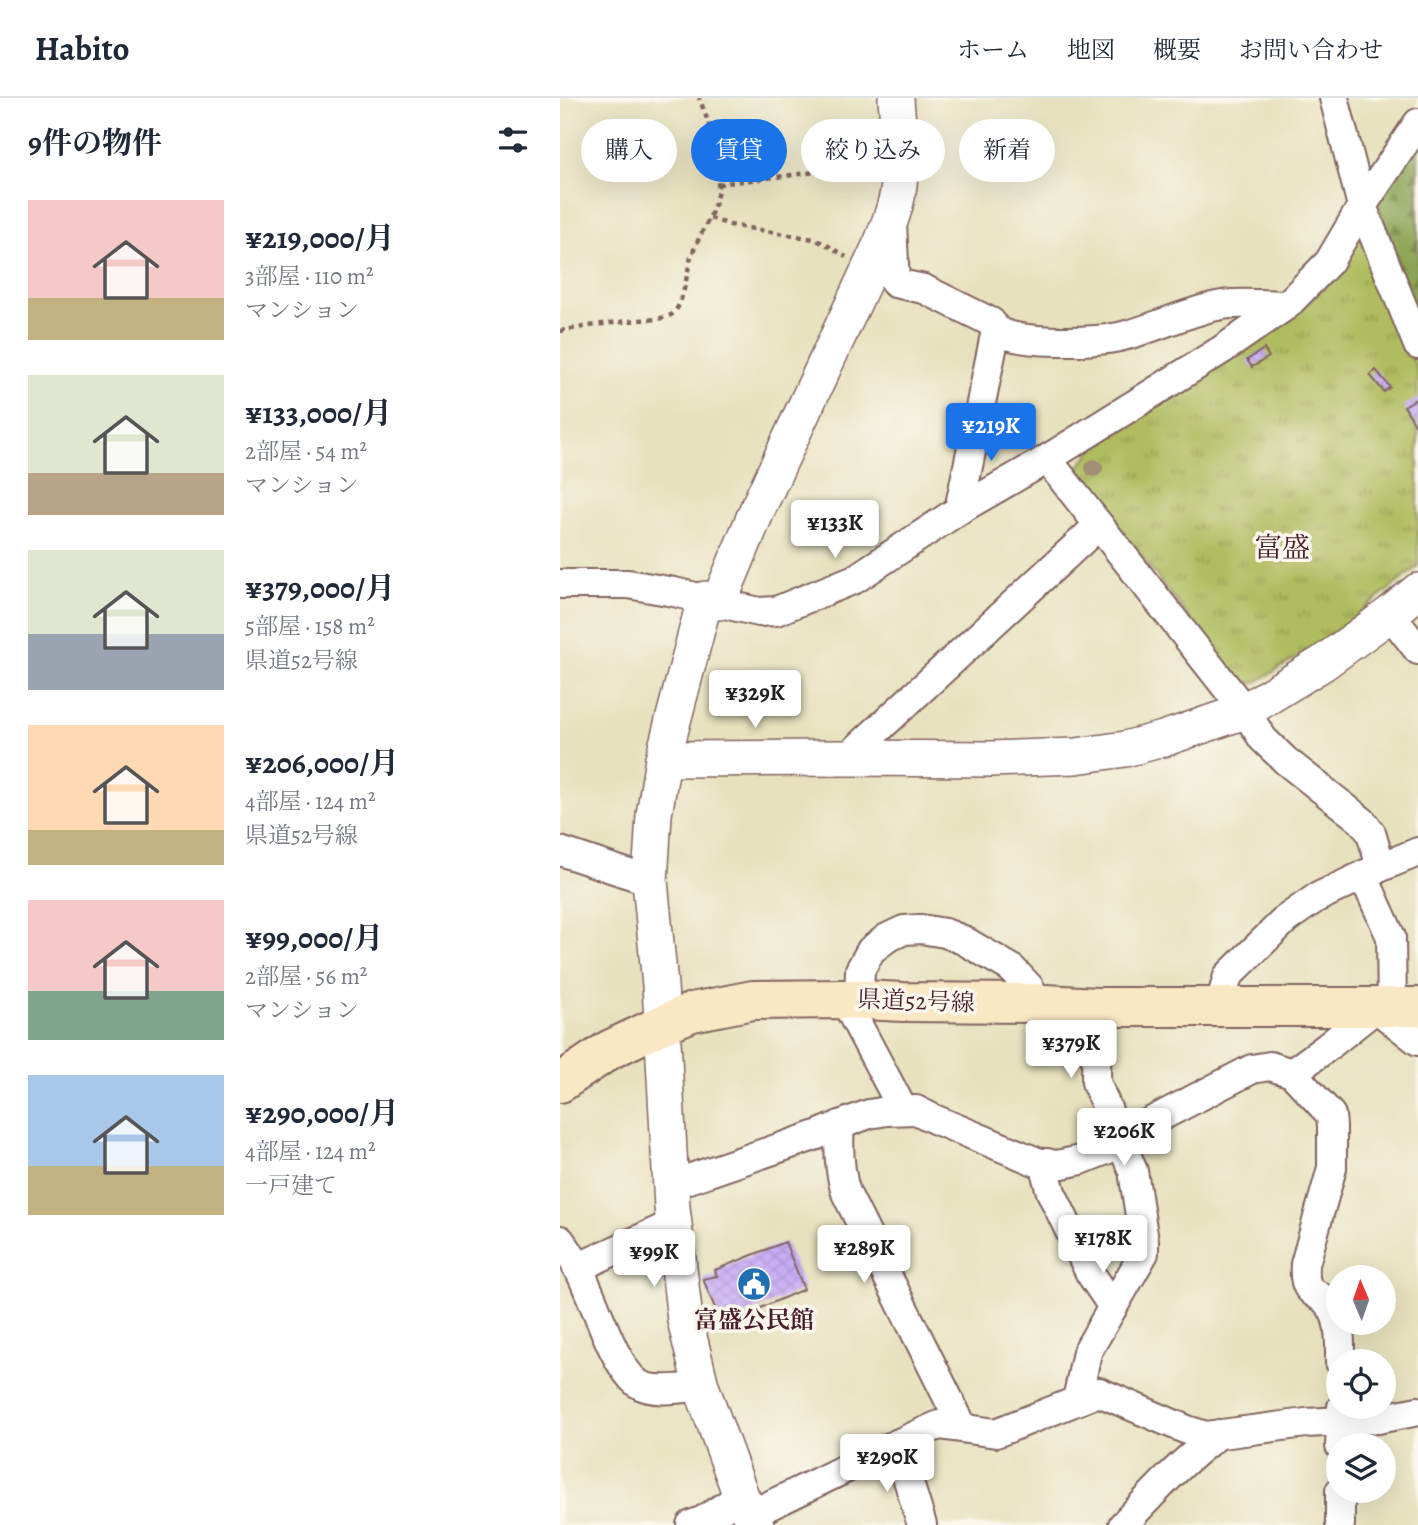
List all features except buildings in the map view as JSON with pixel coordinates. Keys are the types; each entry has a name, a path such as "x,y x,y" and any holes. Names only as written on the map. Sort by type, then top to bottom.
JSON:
{"main road":[{"name":"県道52号線","path":"560,1083 609,1050 661,1025 692,1012 753,1000 851,999 1097,1007 1395,1008"}],"street":[{"path":"897,98 898,119"},
{"path":"1334,98 1362,206 1418,342"},
{"path":"560,584 628,584 759,612 776,611 855,579 959,510 1047,459 1223,349 1287,305 1329,262 1362,206 1418,123"},
{"path":"749,1512 701,1386 685,1320 671,1185 660,985 650,881 654,815 663,759 712,600 758,508 881,244 892,218 899,182"},
{"path":"892,218 895,283 934,293 991,322 996,330 1021,339 1055,341 1119,337 1198,310 1226,305 1287,305"},
{"path":"959,510 996,330"},
{"path":"1047,459 1245,711 1263,740 1362,821 1371,833 1372,871 1391,937 1395,1008 1418,1041"},
{"path":"847,758 1100,525"},
{"path":"663,759 990,759 1076,756 1125,749 1245,711 1323,663 1418,591"},
{"path":"1390,614 1418,650"},
{"path":"560,851 650,881"},
{"path":"1219,1008 1228,976 1286,919 1315,898 1418,852"},
{"path":"903,1111 851,999 860,970 871,950 904,930 921,929 945,933 963,940 1011,968 1029,987 1029,1003"},
{"path":"1077,1400 1087,1352 1144,1253 1132,1171 1096,1082 1097,1007"},
{"path":"1292,1073 1326,1048 1395,1008"},
{"path":"671,1185 817,1135 869,1114 916,1110 1037,1162 1057,1165 1082,1160 1106,1150 1131,1132 1252,1069 1270,1066 1292,1073 1331,1115 1332,1168 1305,1264 1304,1279 1310,1292 1324,1299 1334,1311 1339,1328 1340,1349"},
{"path":"840,1125 840,1175 846,1193 963,1428"},
{"path":"1047,1163 1051,1192 1090,1273 1113,1307"},
{"path":"577,1268 675,1223"},
{"path":"560,1240 588,1288 622,1364 638,1384 663,1390 701,1386"},
{"path":"691,1525 749,1512 939,1425 996,1433 1099,1392 1206,1436 1306,1423 1342,1424 1418,1411"},
{"path":"1123,1525 1199,1448 1219,1434"},
{"path":"897,1444 922,1525"},
{"path":"1340,1503 1340,1525"}],"path":[{"path":"560,331 663,317 674,314 679,307 692,254 717,197 713,141 699,98"},
{"path":"718,184 801,174"},
{"path":"710,218 730,225 814,239 849,258 867,274"}],"green space":[{"path":"1418,141 1418,322 1376,204"},
{"path":"1360,231 1418,372 1418,566 1308,651 1253,684 1238,681 1075,471 1093,449 1293,316 1338,276"}],"place":[{"name":"富盛公民館","path":"754,1284"}],"district":[{"name":"富盛","path":"1282,547"}]}
